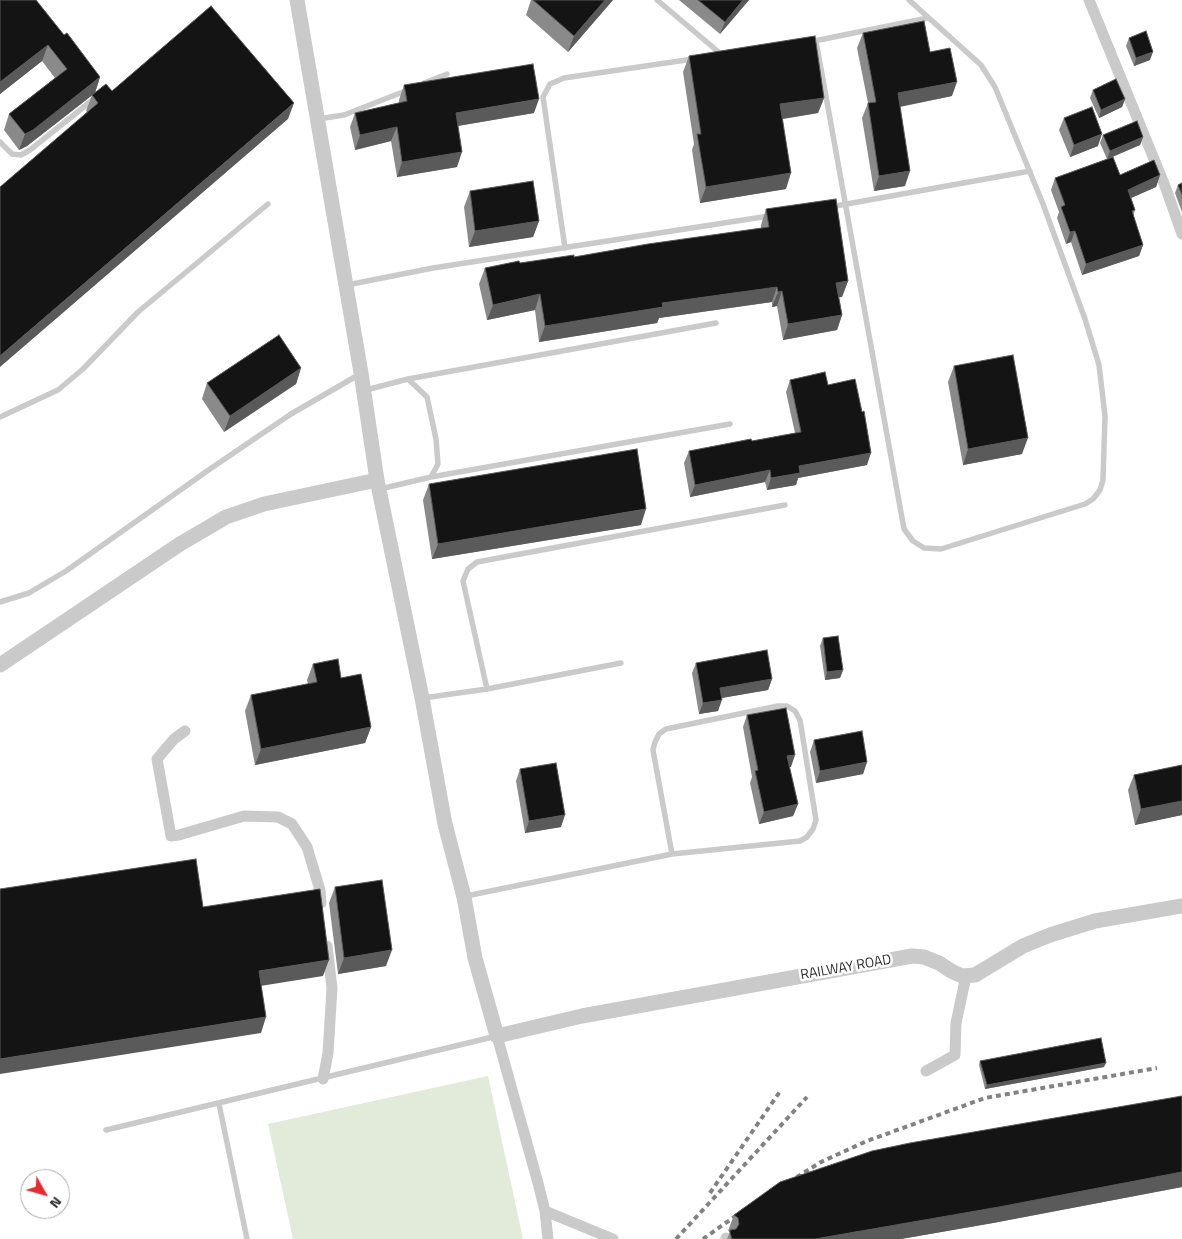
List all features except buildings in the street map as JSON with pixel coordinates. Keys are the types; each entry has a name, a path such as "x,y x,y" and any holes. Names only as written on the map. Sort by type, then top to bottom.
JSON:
{"street":[{"path":"297,0 379,484 445,824 464,897 475,958 545,1210 548,1239"},
{"path":"1089,0 1155,161 1182,234"},
{"path":"0,665 180,544 226,517 264,504 379,484"},
{"path":"185,731 174,739 157,759 171,836 244,816 278,817 292,824 307,847 320,890 323,915"},
{"path":"926,1071 955,1055 956,1024 966,976 975,975 1023,946 1050,935 1095,921 1182,906"},
{"path":"323,1078 328,1053 332,988 325,932"},
{"name":"RAILWAY ROAD","path":"497,1036 582,1016 912,956 924,957 939,963 951,971 966,976"},
{"path":"545,1210 613,1239"}],"lane":[{"path":"657,0 721,54"},
{"path":"816,41 904,529 913,541 924,548 941,549 1085,504 1093,499 1100,490 1103,480 1105,416 1099,365 1085,319 1030,171 995,87 981,65 909,0"},
{"path":"806,42 928,18"},
{"path":"711,56 731,53"},
{"path":"565,248 544,97 550,84 564,78 702,57"},
{"path":"420,85 447,74"},
{"path":"318,119 344,115 410,89"},
{"path":"0,142 12,154 21,155 30,150 96,96"},
{"path":"825,207 1030,171"},
{"path":"0,417 58,390 83,369 138,312 268,204"},
{"path":"346,285 433,268 776,215"},
{"path":"364,391 408,379 716,323"},
{"path":"0,602 29,593 66,571 283,420 319,396 361,373"},
{"path":"408,379 427,397 429,405 436,438 438,464 432,477"},
{"path":"379,484 432,477 730,424"},
{"path":"487,689 464,582 468,569 478,562 785,505"},
{"path":"422,698 487,689 621,663"},
{"path":"464,897 672,854 800,841 807,837 813,829 816,820 800,720 795,711 787,706 778,706 666,729 660,734 653,750 672,854"},
{"path":"106,1130 497,1036"},
{"path":"219,1104 247,1239"}],"green space":[{"path":"488,1076 523,1239 293,1239 268,1124"}],"railway":[{"path":"789,1182 821,1162 867,1141 985,1098 1157,1068"},
{"path":"710,1193 781,1090"},
{"path":"676,1239 807,1097"},
{"path":"703,1239 744,1210"}]}
